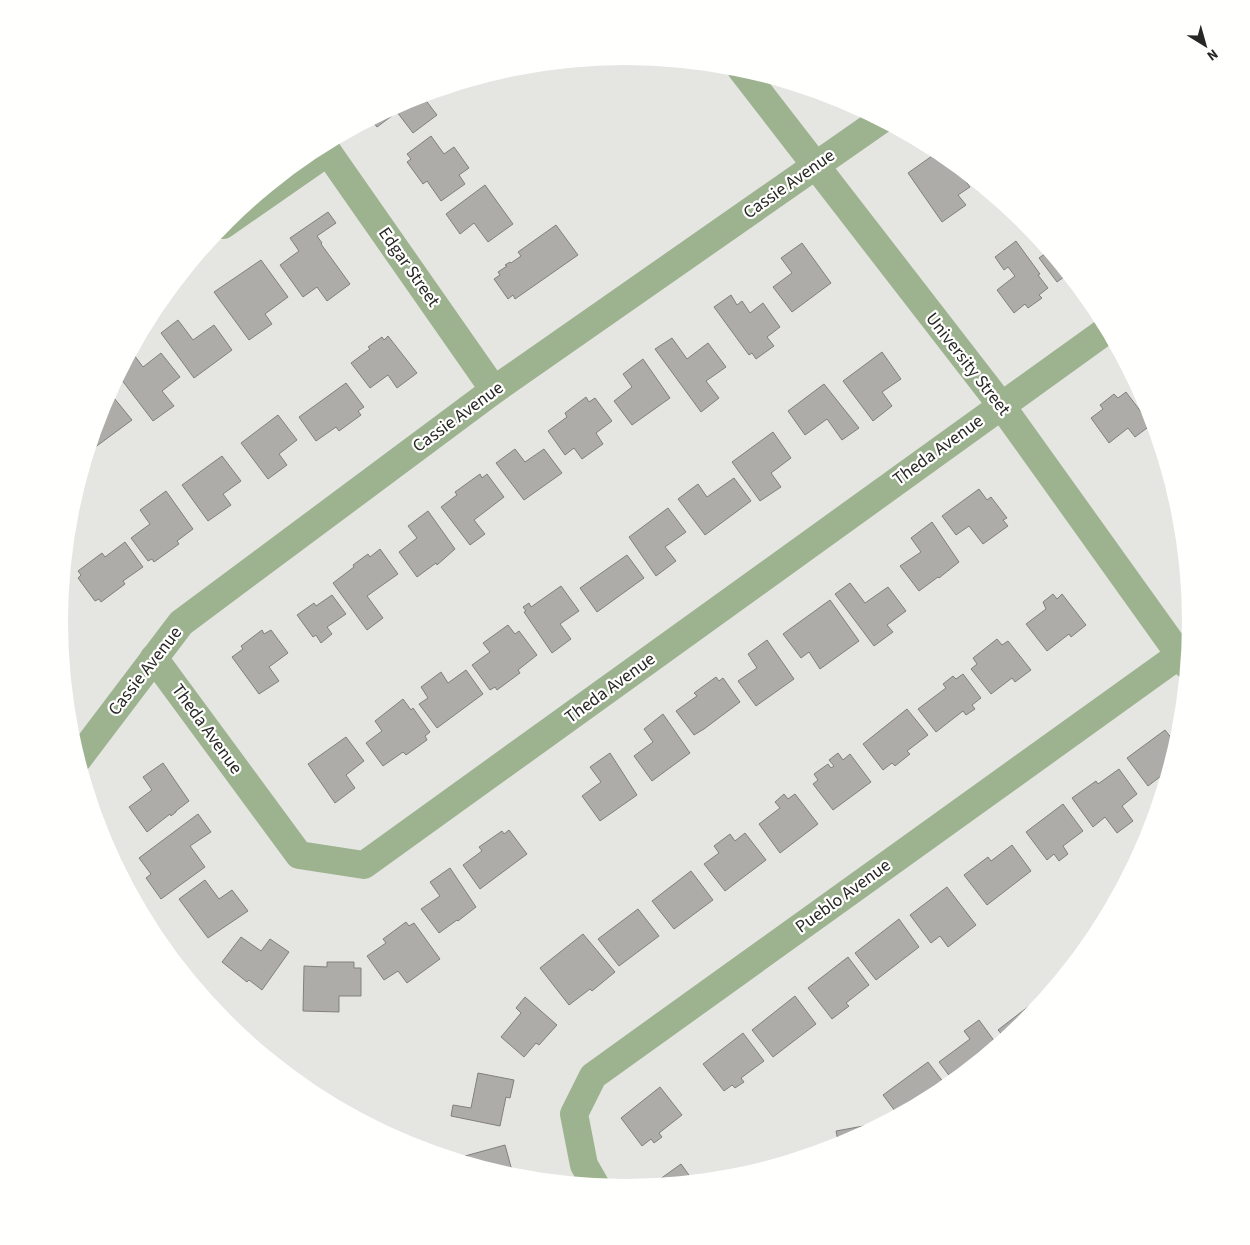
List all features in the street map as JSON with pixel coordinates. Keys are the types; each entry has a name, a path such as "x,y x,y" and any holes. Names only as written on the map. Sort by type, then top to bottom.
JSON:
{"street":[{"name":"University Street","path":"749,79 814,166 1001,405 1181,651"},
{"name":"Cassie Avenue","path":"83,753 182,623 494,390 875,124"},
{"name":"Edgar Street","path":"327,151 494,390"},
{"name":"Theda Avenue","path":"154,658 300,855 364,865 1001,405 1102,334"},
{"name":"Pueblo Avenue","path":"592,1179 584,1165 574,1114 593,1076 1181,659"}],"building":[{"path":"427,102 437,115 413,133 398,113"},
{"path":"392,116 377,127 375,124"},
{"path":"431,136 444,154 454,147 469,168 459,175 465,184 441,201 427,181 423,184 407,162 411,159 407,154"},
{"path":"931,157 966,182 970,187 958,195 966,205 942,222 908,173"},
{"path":"485,185 513,224 488,242 474,223 460,234 446,214"},
{"path":"328,212 336,223 317,236 350,284 327,301 317,287 303,297 280,265 299,251 290,238"},
{"path":"556,225 578,255 515,299 513,295 508,299 494,279 500,275 498,272 507,266 505,265 521,256 518,252"},
{"path":"1016,241 1048,288 1039,295 1042,298 1028,308 1025,304 1014,313 997,290 1015,276 1008,267 1004,270 995,257"},
{"path":"802,243 831,283 792,312 773,287 792,273 781,258"},
{"path":"1044,255 1063,278 1057,282 1039,258"},
{"path":"261,260 288,297 265,314 272,324 249,340 214,292"},
{"path":"731,295 737,305 742,301 750,313 763,303 780,327 767,337 774,346 756,359 752,353 749,355 714,307"},
{"path":"178,320 193,340 214,325 232,350 194,378 161,333"},
{"path":"388,336 417,373 397,388 388,375 370,388 351,363 370,349 368,347 382,337 384,340"},
{"path":"672,338 687,359 708,343 726,367 706,381 719,398 701,412 655,349"},
{"path":"882,352 901,379 882,392 892,406 873,421 843,381"},
{"path":"161,353 180,377 162,391 174,406 153,421 123,381 135,357 143,367"},
{"path":"643,359 670,398 632,425 614,401 632,387 623,374"},
{"path":"346,383 364,407 358,411 361,415 339,431 336,427 316,441 299,417"},
{"path":"824,384 859,428 842,440 827,419 805,435 788,411"},
{"path":"1126,392 1141,412 1147,428 1135,437 1128,428 1109,443 1091,418 1103,409 1100,405 1114,394 1118,398"},
{"path":"586,397 589,402 595,398 612,421 596,433 603,444 582,459 574,448 565,455 548,431 567,417 565,413"},
{"path":"115,399 132,420 96,447"},
{"path":"278,415 297,440 279,454 287,465 268,479 241,443"},
{"path":"773,432 791,458 771,473 781,487 760,501 732,462"},
{"path":"515,449 525,462 544,449 562,473 524,500 496,463"},
{"path":"222,456 241,481 223,494 231,505 208,521 182,485"},
{"path":"480,474 482,478 487,474 504,497 474,520 485,534 470,545 441,507 457,495 455,492"},
{"path":"734,478 751,501 705,535 678,499 698,484 707,497"},
{"path":"979,489 987,500 991,497 1007,518 1003,520 1008,526 983,544 969,526 956,535 942,516"},
{"path":"166,491 193,529 177,541 179,544 154,562 152,559 148,561 131,538 150,524 140,510"},
{"path":"668,508 686,532 665,547 676,561 656,576 629,537"},
{"path":"428,511 455,549 437,565 436,563 417,577 399,552 417,538 408,526"},
{"path":"932,522 959,562 919,591 900,566 921,552 911,538"},
{"path":"125,542 143,567 123,581 125,584 101,602 99,599 95,601 78,578 81,575 78,571 102,553 105,557"},
{"path":"380,549 398,574 367,596 383,618 367,630 333,583 368,554 370,557"},
{"path":"627,555 644,578 597,612 580,588"},
{"path":"850,583 865,603 888,587 906,611 887,625 893,632 874,646 835,594"},
{"path":"561,586 579,611 560,624 571,639 552,653 524,612 526,611 523,607 529,603 531,607"},
{"path":"1053,594 1057,599 1062,594 1086,625 1071,637 1069,634 1047,651 1026,624 1046,609 1043,602"},
{"path":"332,595 346,614 327,627 332,634 321,643 316,635 313,637 297,615 314,603 316,606"},
{"path":"830,600 859,641 820,669 809,652 801,658 783,634"},
{"path":"508,625 515,634 519,631 537,655 518,670 520,673 497,690 495,687 490,690 472,665 490,652 483,643"},
{"path":"262,630 264,634 271,630 288,653 269,667 279,681 259,694 232,657 243,649 241,646"},
{"path":"997,639 1002,645 1008,641 1031,670 1015,682 1012,678 991,694 971,669 977,664 973,658"},
{"path":"767,640 794,679 756,706 738,681 757,668 748,654"},
{"path":"466,670 483,694 437,728 419,704 428,698 421,687 441,672 448,683"},
{"path":"963,674 981,698 972,705 975,709 966,715 963,711 936,732 918,709 946,688 943,684 953,676 956,679"},
{"path":"716,677 719,681 723,678 740,702 694,735 676,711 697,696 694,693"},
{"path":"403,699 411,710 413,708 430,732 425,736 427,740 406,755 403,752 383,766 366,743 382,731 375,721"},
{"path":"907,709 928,735 907,751 910,754 895,766 892,763 883,770 863,744"},
{"path":"663,714 690,753 652,781 634,756 653,742 644,729"},
{"path":"1165,730 1171,737 1161,776 1148,786 1127,758"},
{"path":"346,737 364,761 346,775 355,788 335,803 308,764"},
{"path":"610,753 637,795 600,821 582,796 601,782 590,767"},
{"path":"838,753 843,760 850,754 871,782 833,810 813,784 818,780 814,774 828,764 831,768 834,766 829,760"},
{"path":"163,763 189,801 147,832 129,807 152,790 143,777"},
{"path":"1119,769 1137,794 1122,806 1133,821 1117,833 1105,817 1093,827 1072,798 1096,781 1098,784"},
{"path":"784,794 788,799 795,794 818,824 780,853 759,824 780,808 775,802"},
{"path":"1063,804 1083,831 1063,846 1068,854 1059,861 1054,854 1047,860 1026,832"},
{"path":"198,814 211,832 190,846 205,867 161,899 146,878 151,874 139,858"},
{"path":"509,830 527,854 480,889 463,865 482,851 479,847 502,831 504,834"},
{"path":"745,833 766,860 725,891 704,864 719,853 714,846 730,834 735,841"},
{"path":"1012,845 1031,871 987,905 964,875 988,857 991,861"},
{"path":"450,868 476,907 439,933 421,909 440,896 430,882"},
{"path":"691,871 713,900 674,929 652,901"},
{"path":"205,880 219,899 232,890 248,911 208,938 179,899"},
{"path":"947,887 976,925 948,947 940,936 931,943 910,915"},
{"path":"638,909 659,936 619,966 598,939"},
{"path":"899,919 919,947 876,980 855,953"},
{"path":"406,922 409,926 414,923 440,959 407,983 398,971 384,980 367,956 386,943 383,939"},
{"path":"583,934 615,972 592,991 590,989 569,1005 540,968"},
{"path":"241,937 261,951 270,939 289,952 262,990 249,980 247,982 222,962"},
{"path":"848,957 869,985 846,1003 849,1006 832,1019 808,988"},
{"path":"327,962 354,962 354,968 361,968 361,996 339,996 339,1012 303,1011 304,966 327,967"},
{"path":"795,996 816,1024 773,1057 752,1030"},
{"path":"525,997 557,1025 539,1045 536,1043 524,1057 501,1037 521,1013 516,1008"},
{"path":"1030,1006 1001,1034 998,1030"},
{"path":"979,1020 994,1041 949,1076 939,1062 970,1039 964,1031"},
{"path":"743,1033 764,1061 741,1078 744,1082 735,1088 732,1085 724,1091 703,1064"},
{"path":"928,1062 942,1081 895,1110 883,1095"},
{"path":"478,1073 514,1080 510,1098 506,1097 500,1126 451,1116 453,1105 471,1108"},
{"path":"660,1087 682,1115 659,1133 662,1137 654,1143 651,1139 642,1146 621,1118"},
{"path":"866,1125 837,1138 836,1131"},
{"path":"505,1145 511,1168 481,1161 465,1156"},
{"path":"681,1164 690,1176 661,1179"}]}
